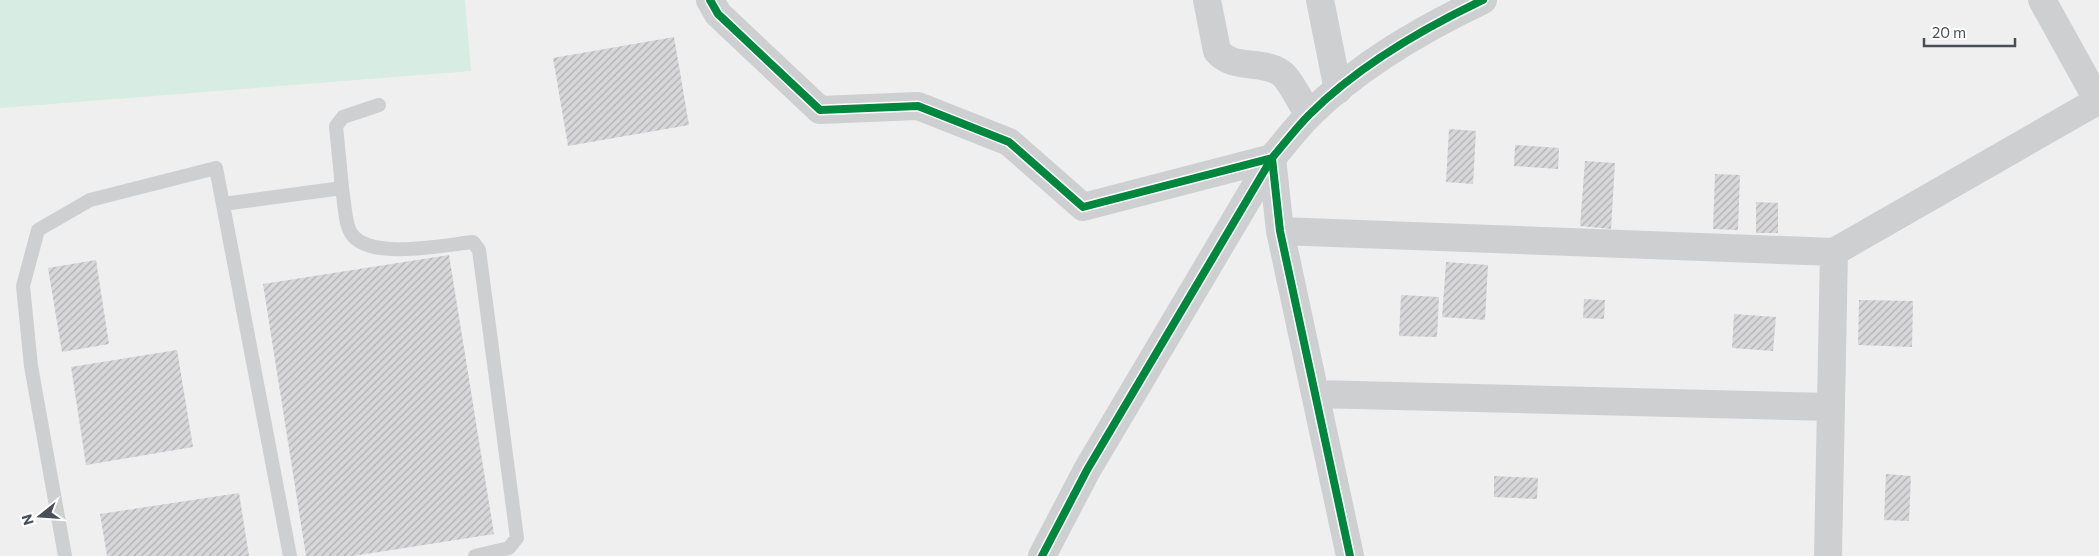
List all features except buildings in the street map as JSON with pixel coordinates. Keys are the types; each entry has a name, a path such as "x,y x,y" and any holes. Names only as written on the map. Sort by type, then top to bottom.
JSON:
{"street":[{"path":"710,0 718,14 820,110 918,106 1009,142 1084,207 1272,158"},
{"path":"1206,0 1217,52 1229,62 1274,70 1282,74 1309,115"},
{"path":"1320,0 1338,90"},
{"path":"1280,232 1834,252 2098,100 2042,0"},
{"path":"1042,556 1092,461 1272,158 1309,115 1338,90 1401,44 1474,2"},
{"path":"1272,158 1280,232 1350,556"},
{"path":"1828,556 1834,252"},
{"path":"1315,394 1831,407"}],"lane":[{"path":"379,105 343,117 336,126 342,188 350,233 365,246 392,250 473,242 479,250 517,538 509,548 475,556"},
{"path":"65,556 31,366 23,286 38,230 90,200 216,168 290,556"},
{"path":"223,204 342,188"}],"green space":[{"path":"0,0 465,0 471,71 0,108"}],"cycle path":[{"path":"710,0 718,14 820,110 918,106 1009,142 1083,207 1272,158 1280,231 1350,556"},
{"path":"1042,556 1087,470 1272,158 1309,115 1328,97 1369,65 1413,37 1483,0"}]}
